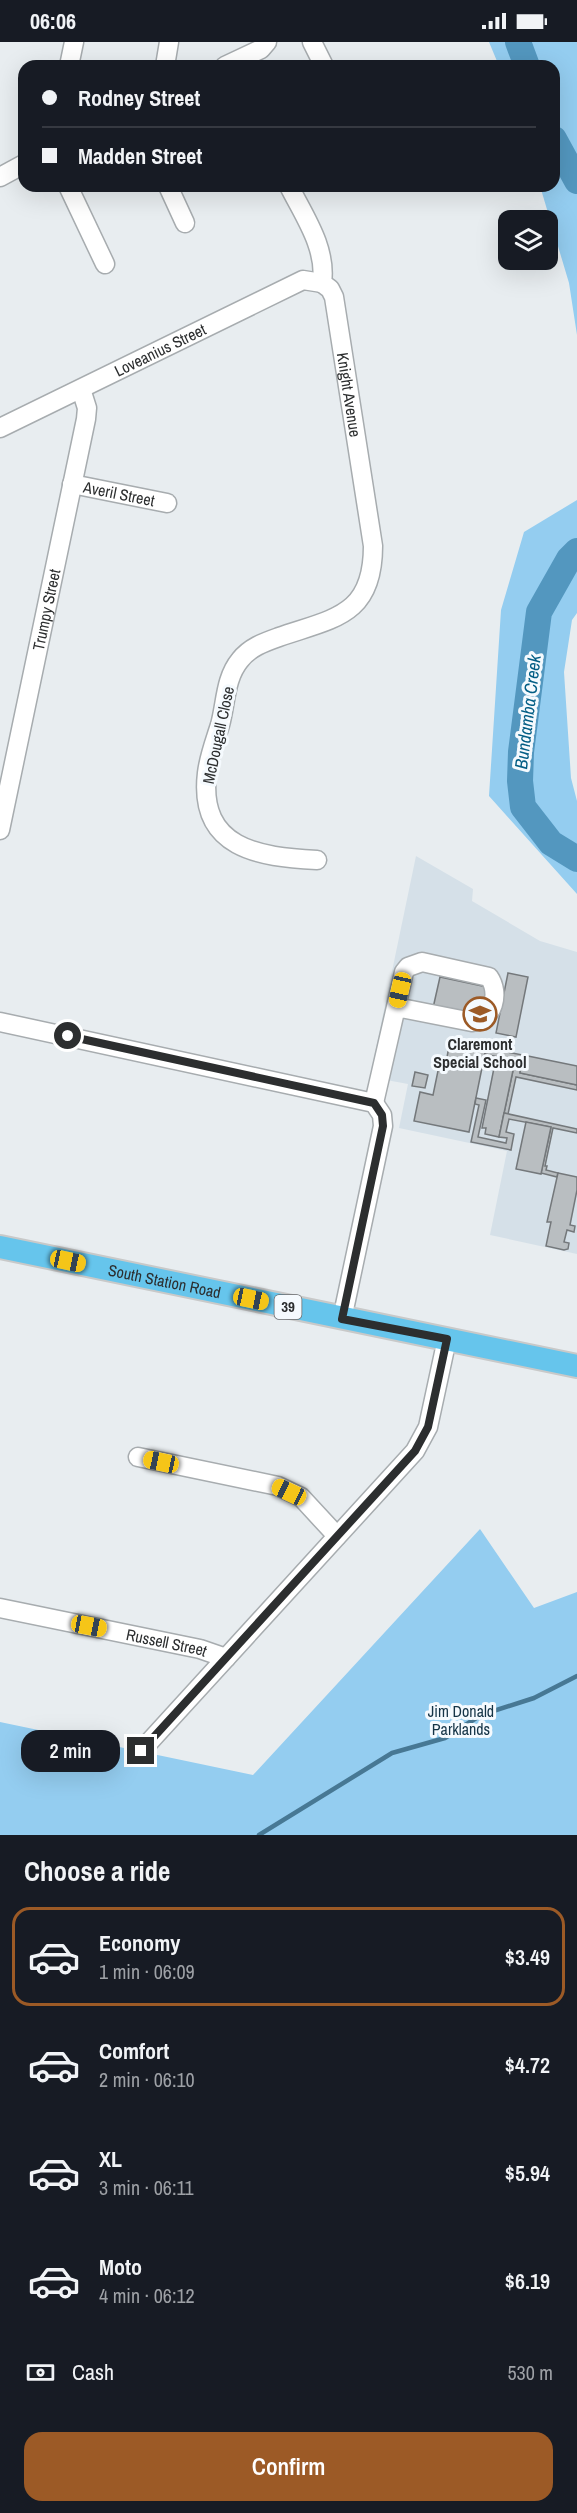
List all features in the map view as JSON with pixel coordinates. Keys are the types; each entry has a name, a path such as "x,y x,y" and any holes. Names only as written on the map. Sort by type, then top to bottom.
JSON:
{"main road":[{"name":"South Station Road","path":"0,1247 577,1366"}],"street":[{"path":"70,60 74,42"},
{"path":"166,60 169,42"},
{"path":"238,60 261,49 267,42"},
{"path":"312,42 321,60"},
{"path":"0,177 18,167"},
{"path":"71,192 105,264"},
{"path":"171,192 185,223"},
{"name":"Knight Avenue","path":"292,192 318,245 322,258 322,283 330,289 334,297 373,546 373,567 369,583 352,608"},
{"name":"Loveanius Street","path":"0,428 303,280 322,283"},
{"name":"Trumpy Street","path":"0,830 87,408 81,389"},
{"name":"Averil Street","path":"72,483 167,503"},
{"name":"McDougall Close","path":"317,860 281,858 232,843 211,814 206,795 207,774 230,676 240,659 264,642 337,617 352,608"},
{"path":"374,1103 404,972 413,963 422,962 489,977 494,984 495,992 490,1013 480,1021 472,1022 396,1007"},
{"path":"0,1022 374,1103 382,1115 383,1126 342,1319"},
{"path":"141,1751 415,1451 428,1427 447,1339"},
{"path":"138,1457 278,1486 301,1497 338,1536"},
{"name":"Russell Street","path":"0,1608 200,1648 226,1658"}],"shaded area":[{"name":"Claremont Special School","path":"416,856 473,889 472,901 540,941 577,952 577,1254 490,1235 507,1151 399,1128 408,1084 370,1077"}],"green space":[{"path":"489,42 577,42 577,335 569,283 558,246 558,210 547,210 542,192 560,192 560,60 496,60"},
{"path":"577,500 577,613 572,620 564,672 571,778 577,801 577,894 489,796 501,610 524,532"},
{"name":"Jim Donald Parklands","path":"480,1529 534,1608 577,1592 577,1835 0,1835 0,1722 253,1775"}],"building":[{"path":"508,973 528,977 516,1037 496,1033"},
{"path":"440,977 487,987 481,1016 433,1008"},
{"path":"450,1041 486,1048 469,1132 414,1121 420,1092 433,1095 439,1066 445,1068"},
{"path":"486,1048 523,1055 520,1073 577,1085 577,1090 516,1077 508,1114 504,1113 515,1061 485,1054"},
{"path":"523,1055 577,1066 577,1085 520,1073"},
{"path":"506,1059 515,1061 499,1137 485,1134 486,1128 482,1128 494,1068 504,1070"},
{"path":"415,1072 428,1075 425,1088 412,1086"},
{"path":"476,1098 486,1100 478,1137 506,1143 507,1138 499,1137 504,1113 577,1129 577,1133 553,1128 545,1166 547,1166 546,1170 558,1173 557,1177 541,1173 551,1127 509,1119 506,1132 514,1134 511,1150 471,1142 479,1105 475,1104"},
{"path":"526,1122 551,1127 541,1174 516,1169"},
{"path":"558,1173 577,1177 577,1190 570,1225 575,1226 574,1232 567,1230 564,1242 569,1243 568,1249 564,1250 546,1246 551,1222 547,1222"}],"waterway":[{"name":"Bundamba Creek","path":"518,42 525,60"},
{"name":"Bundamba Creek","path":"560,150 577,181"},
{"name":"Bundamba Creek","path":"577,551 569,559 539,612 521,752 520,781 523,807 551,843 577,859"},
{"path":"259,1835 392,1753 445,1738 481,1715 534,1698 577,1676"}],"place":[{"name":"Claremont Special School","path":"480,1014"}],"route":[{"path":"68,1036 374,1103 382,1115 383,1126 342,1319 447,1339 428,1427 415,1451 141,1751"}]}
